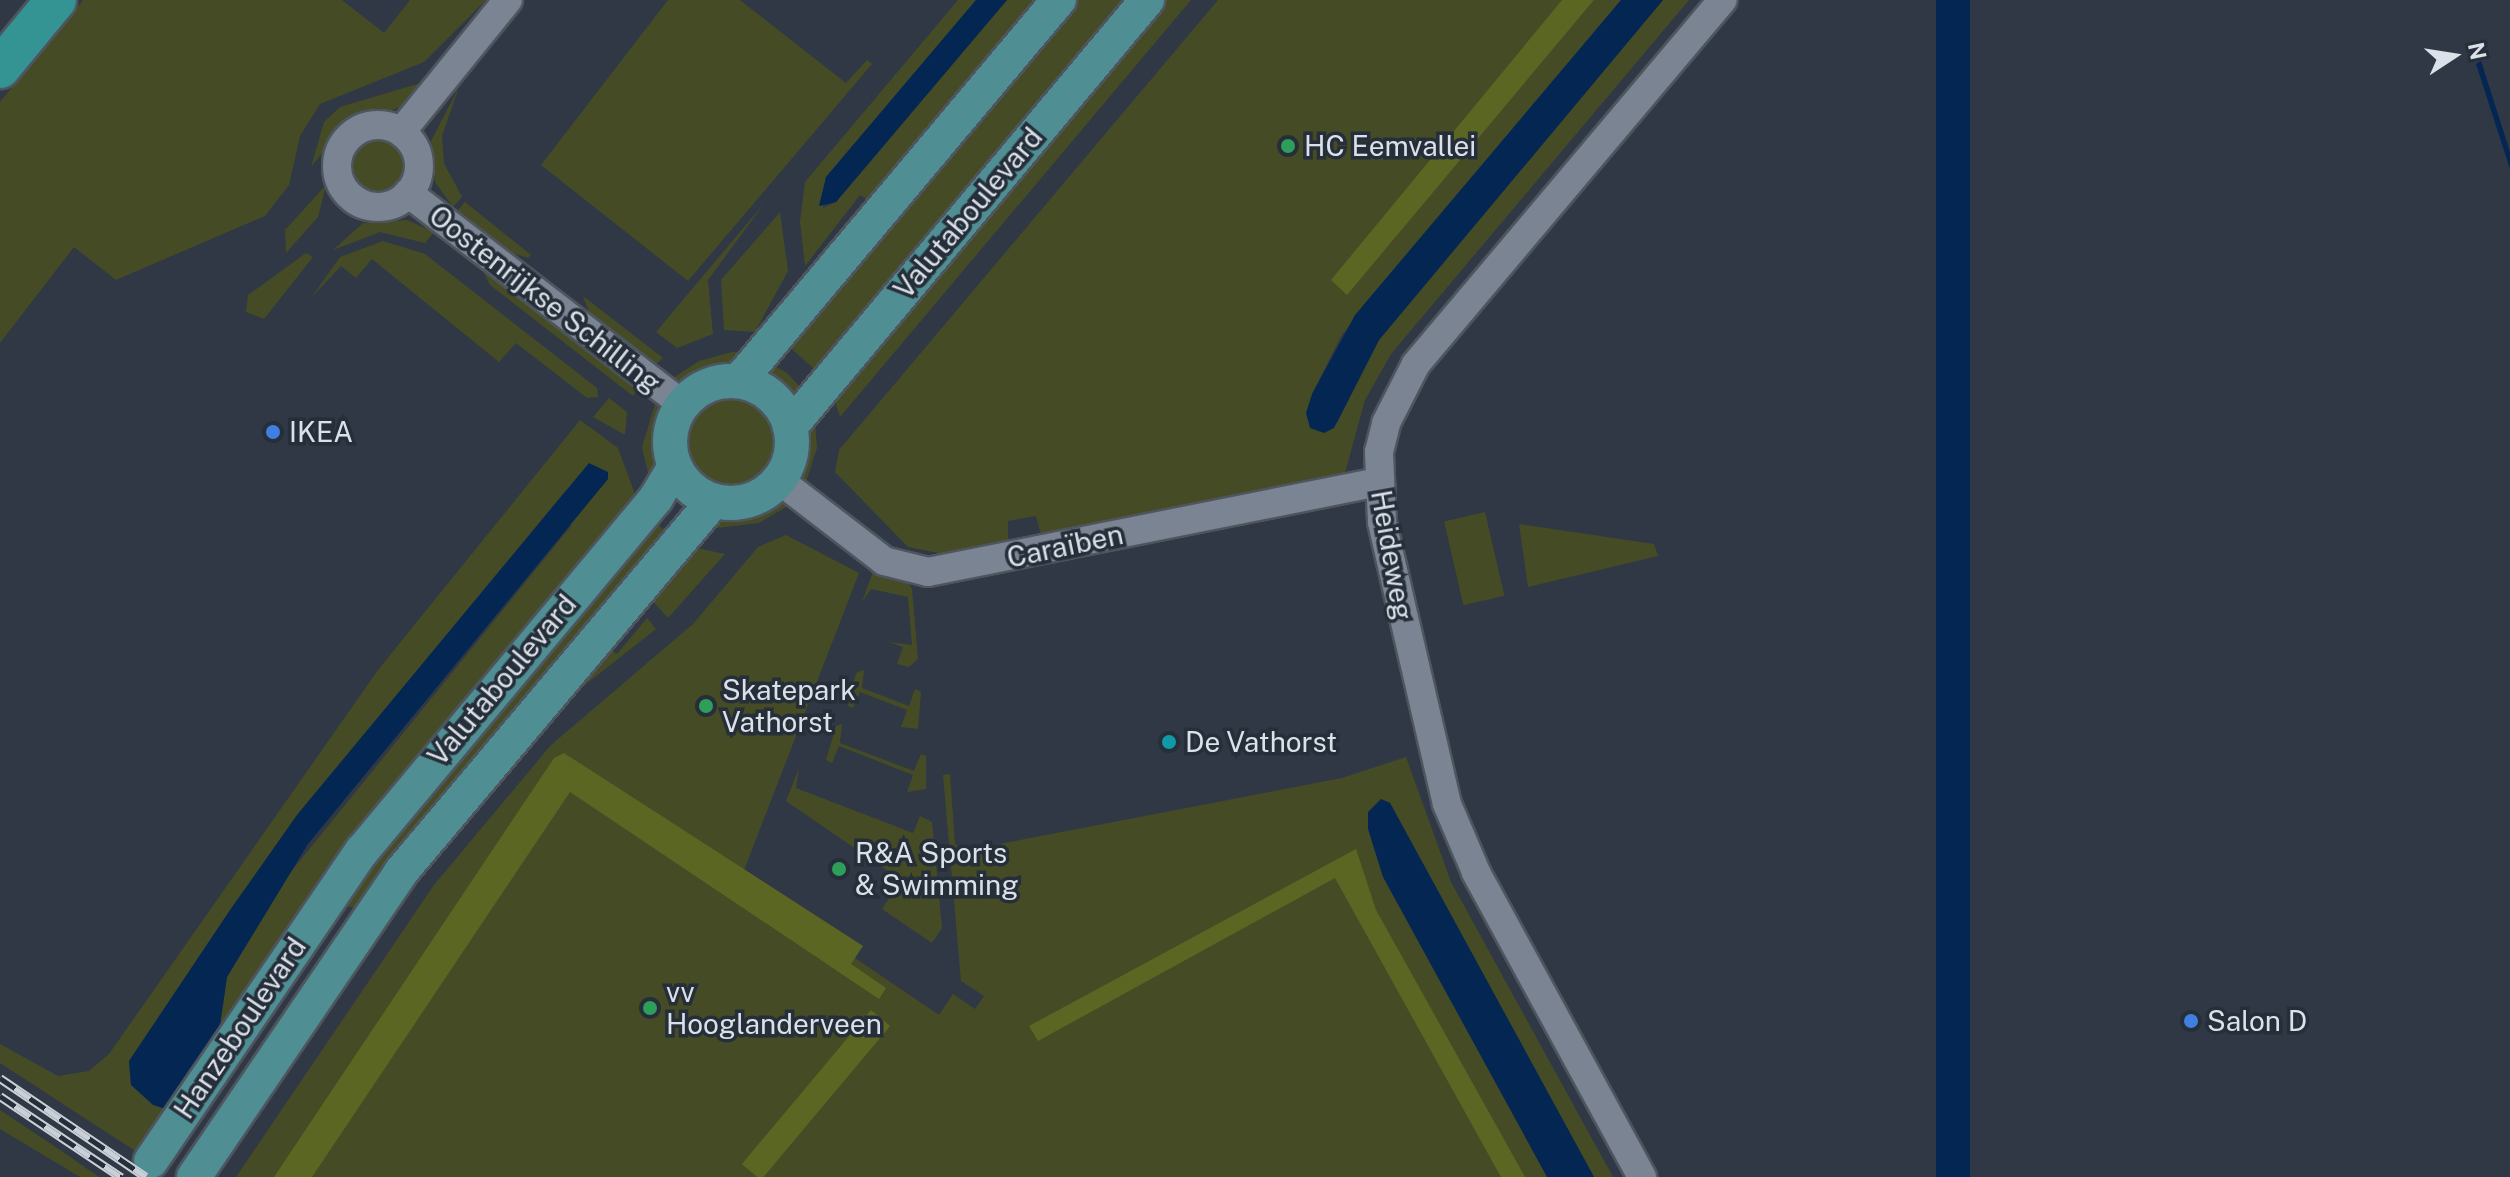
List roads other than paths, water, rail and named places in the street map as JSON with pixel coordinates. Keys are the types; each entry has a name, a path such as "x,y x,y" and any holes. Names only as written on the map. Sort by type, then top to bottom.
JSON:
{"highway":[{"path":"0,68 56,0"}],"main road":[{"path":"739,381 1059,0"},
{"name":"Valutaboulevard","path":"790,427 1147,0"},
{"path":"739,381 771,395 790,427 791,452 779,480 753,499 713,501 694,491 675,466 670,434 683,405 709,385 739,381"},
{"name":"Valutaboulevard","path":"329,895 675,466"},
{"name":"Valutaboulevard","path":"367,920 449,811 713,501"},
{"name":"Hanzeboulevard","path":"151,1161 329,895"},
{"name":"Hanzeboulevard","path":"194,1177 367,920"}],"street":[{"path":"401,132 508,0"},
{"name":"Heideweg","path":"1642,1177 1476,872 1451,814 1427,732 1377,482 1386,423 1416,364 1723,0"},
{"path":"371,125 401,132 418,161 408,193 391,204 370,206 346,191 337,172 339,151 352,134 371,125"},
{"name":"Oostenrijkse Schilling","path":"408,193 683,405"},
{"name":"Caraïben","path":"779,480 884,561 928,572 1377,482"}],"water":[{"path":"976,0 1007,0 836,202 819,206 826,177"},
{"path":"1621,0 1663,0 1379,340 1334,428 1324,433 1310,428 1306,413 1312,394 1355,315"},
{"path":"1936,0 1970,0 1970,1177 1936,1177"},
{"path":"2481,61 2510,152 2510,169 2476,64"},
{"path":"589,463 608,472 608,479 308,844 227,977 217,1046 172,1111 153,1105 131,1085 129,1061 230,910 297,815"},
{"path":"1381,799 1390,803 1594,1177 1547,1177 1383,877 1368,829 1368,812"}],"railway":[{"path":"0,1078 146,1177"},
{"path":"0,1096 121,1177"}],"place":[{"name":"HC Eemvallei","path":"1288,146"},
{"name":"IKEA","path":"273,432"},
{"name":"Skatepark Vathorst","path":"706,706"},
{"name":"De Vathorst","path":"1169,742"},
{"name":"R&A Sports & Swimming","path":"839,869"},
{"name":"vv Hooglanderveen","path":"650,1008"},
{"name":"Salon D","path":"2191,1021"}]}
